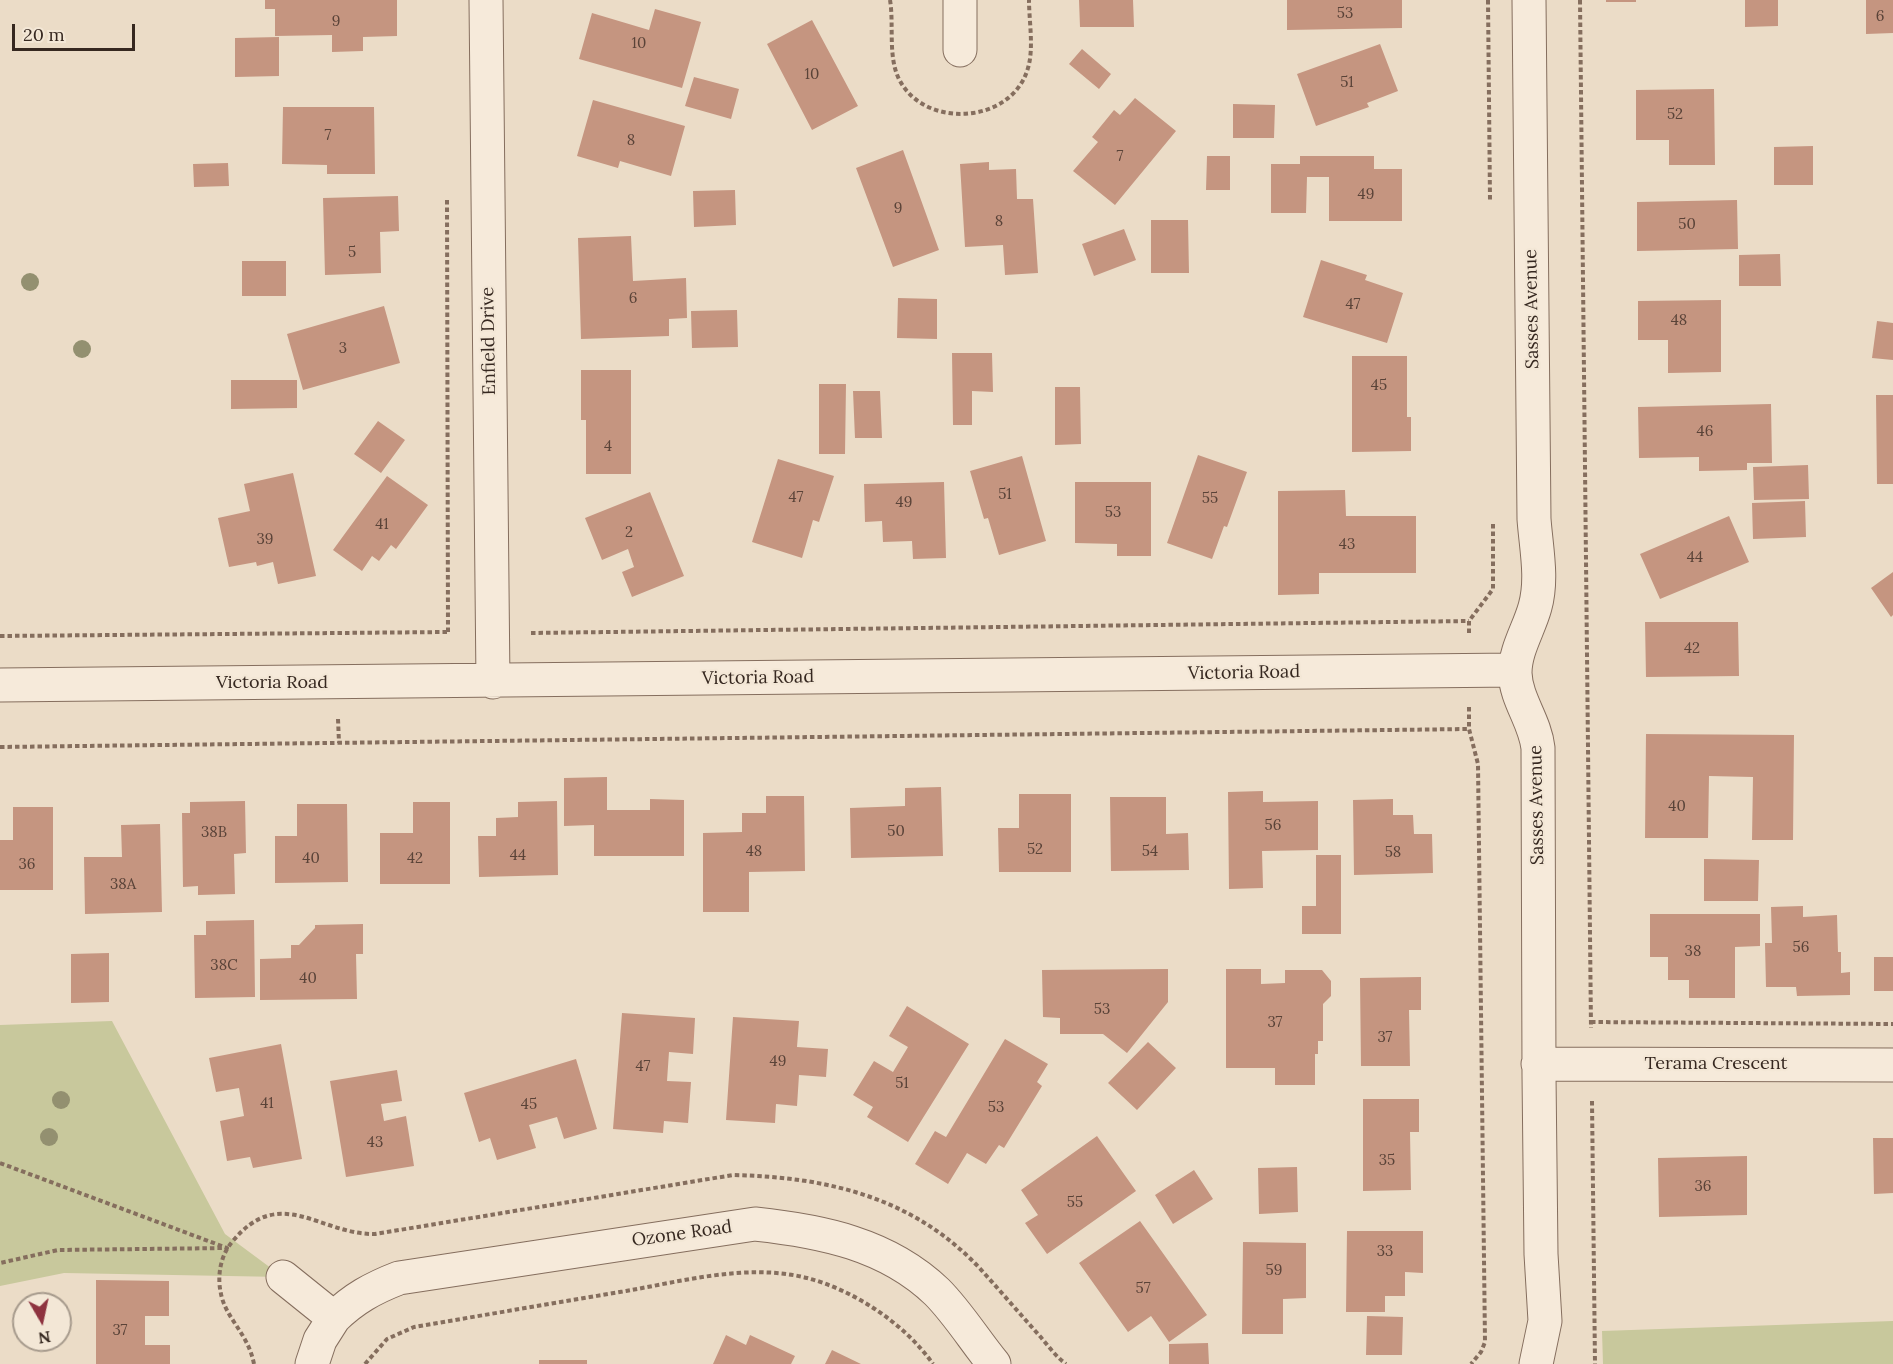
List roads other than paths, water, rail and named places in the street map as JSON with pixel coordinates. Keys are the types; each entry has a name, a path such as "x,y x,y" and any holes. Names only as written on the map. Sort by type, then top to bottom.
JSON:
{"street":[{"name":"Enfield Drive","path":"486,0 493,681"},
{"path":"960,0 960,50"},
{"name":"Sasses Avenue","path":"1529,0 1534,519 1538,570 1536,605 1518,654 1515,670 1518,692 1531,719 1538,748 1538,1064 1541,1254 1545,1321 1542,1346 1536,1364"},
{"name":"Victoria Road","path":"0,685 1515,670"},
{"name":"Terama Crescent","path":"1538,1064 1893,1065"},
{"name":"Ozone Road","path":"312,1364 320,1340 334,1318 349,1303 374,1288 399,1278 755,1224 813,1230 871,1248 908,1269 937,1292 994,1364"},
{"path":"283,1277 334,1318"}]}
